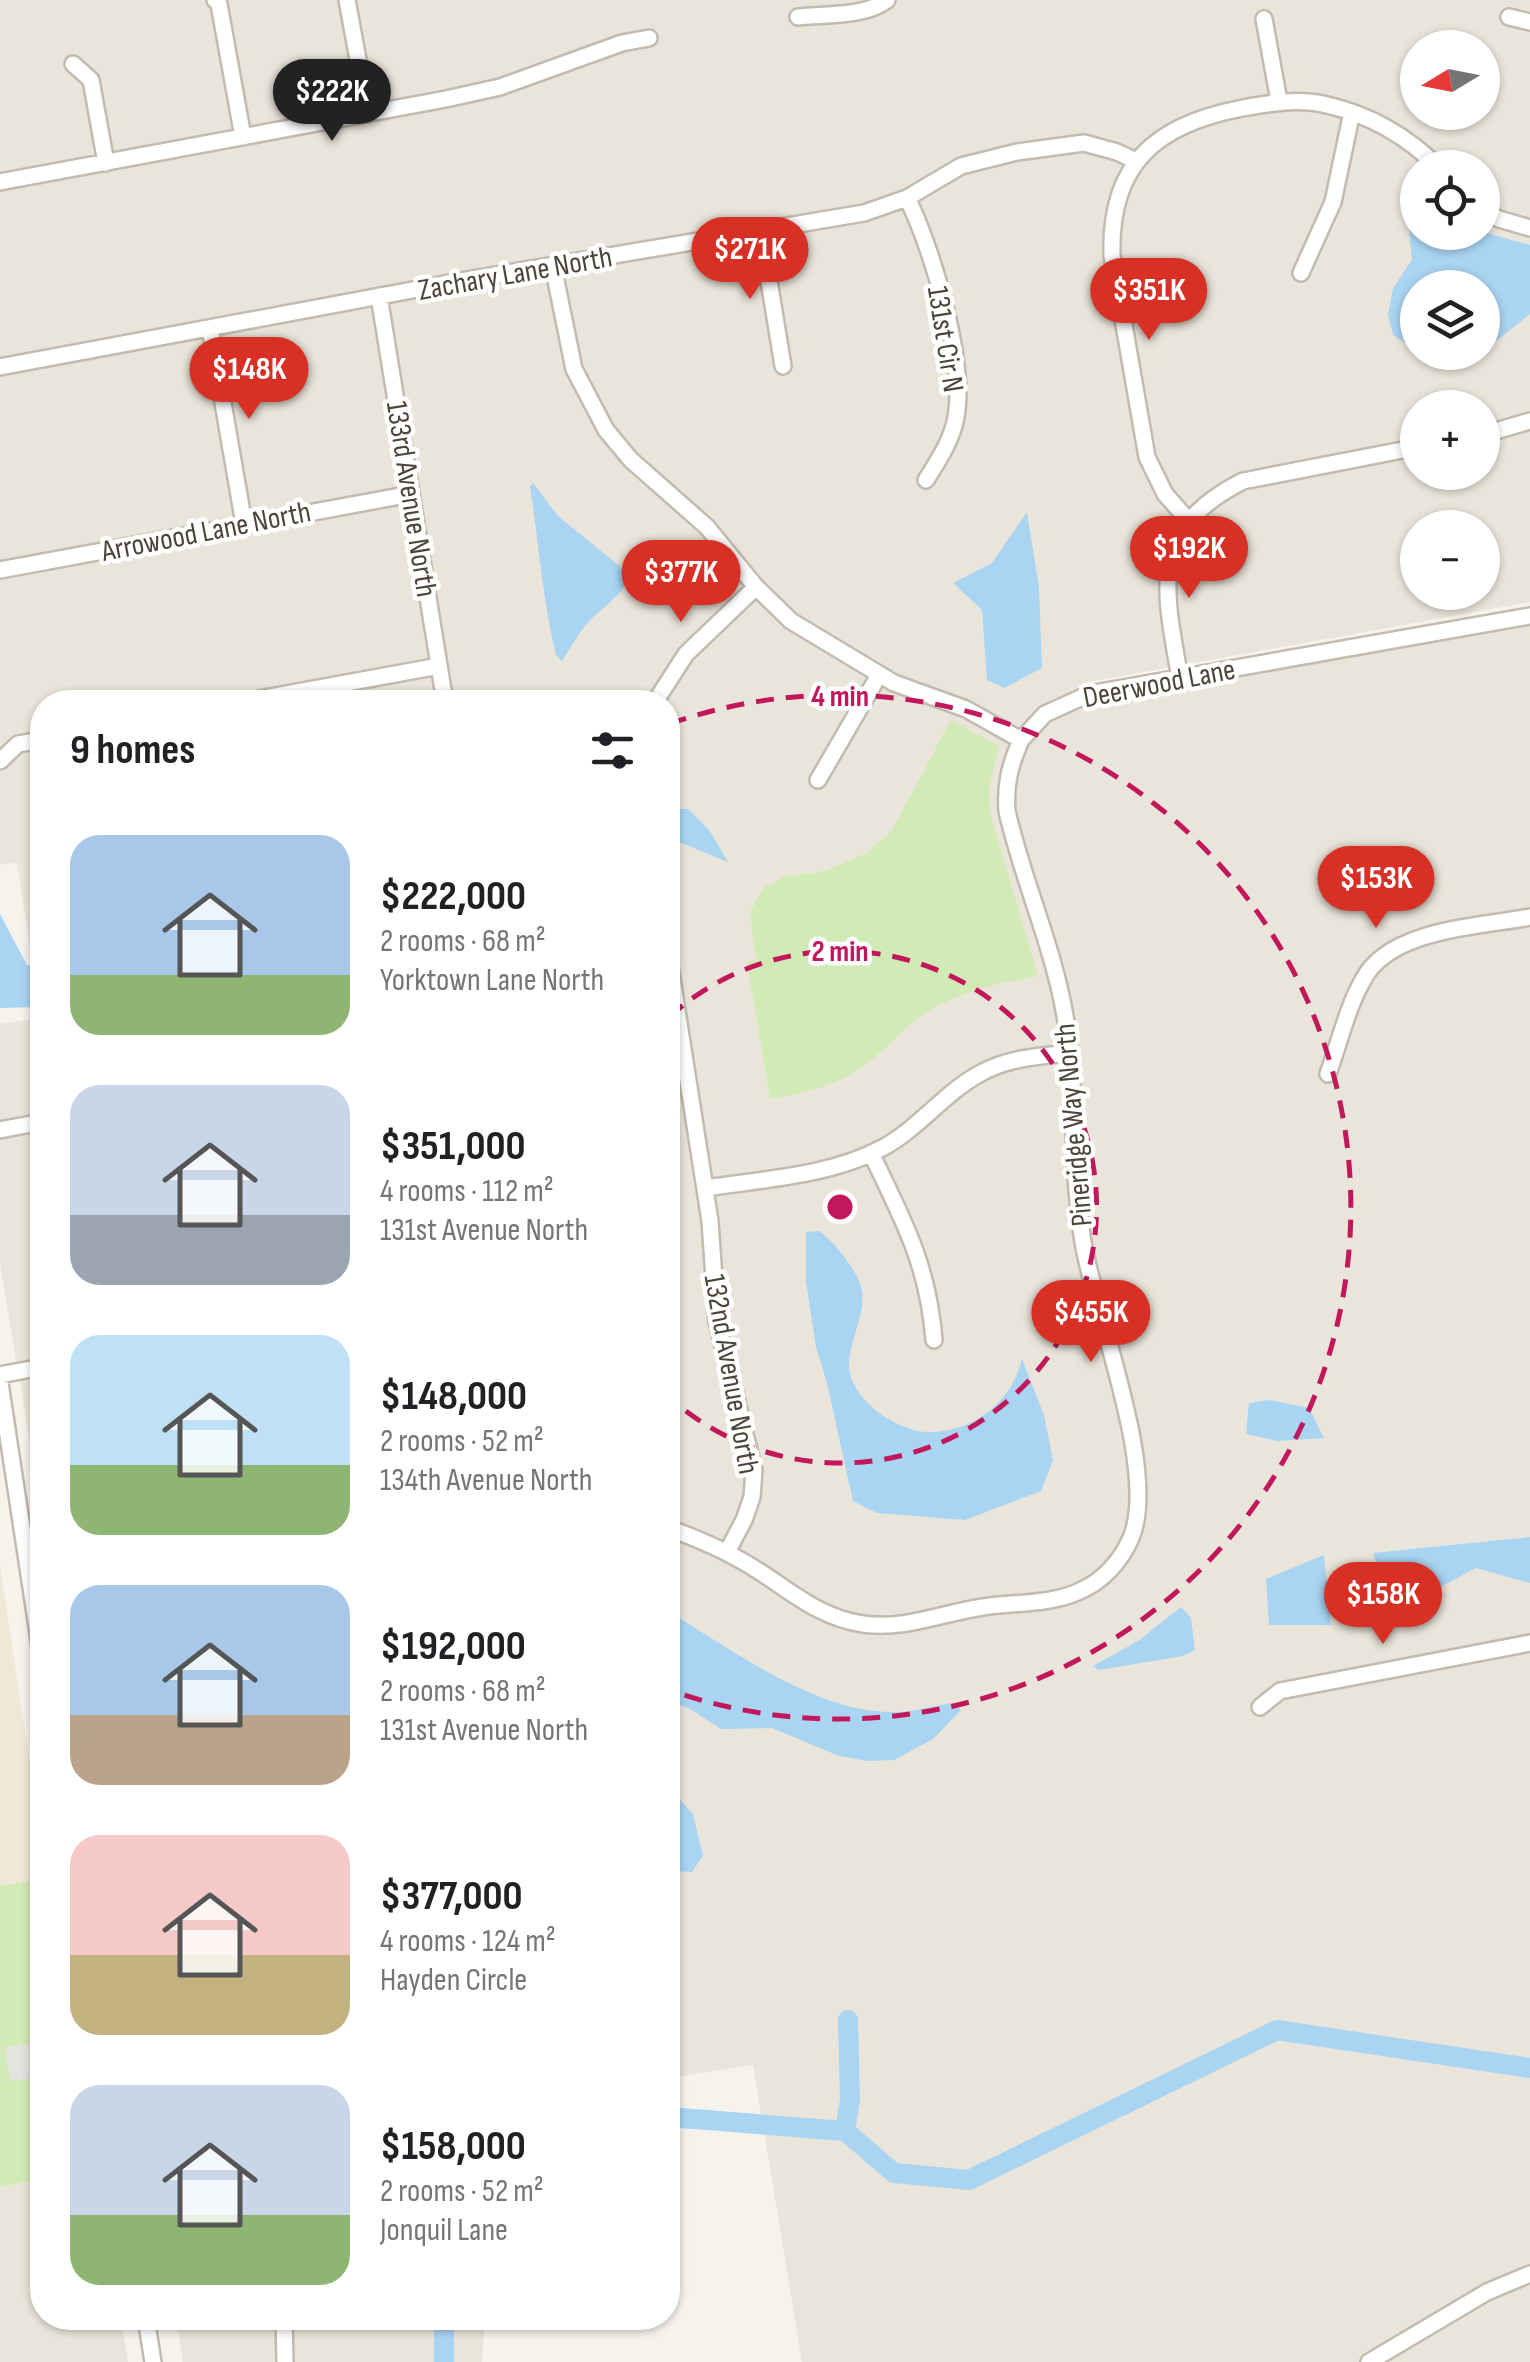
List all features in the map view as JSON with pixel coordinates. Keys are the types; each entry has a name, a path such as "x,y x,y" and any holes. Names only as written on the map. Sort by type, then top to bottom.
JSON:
{"street":[{"path":"215,0 219,4 242,137"},
{"path":"348,0 368,114"},
{"path":"798,17 856,12 887,0"},
{"path":"1509,17 1530,22"},
{"path":"1264,19 1279,101"},
{"path":"0,182 500,86 592,53 649,38"},
{"path":"73,64 91,80 106,163"},
{"path":"1188,520 1166,494 1146,456 1112,256 1116,207 1123,183 1136,161 1152,144 1195,119 1279,101 1324,104 1352,112 1380,122 1419,150"},
{"path":"1300,273 1333,202 1352,112"},
{"name":"Zachary Lane North","path":"0,366 379,296 864,214 907,198 960,166 1064,144 1100,146 1136,161"},
{"name":"131st Cir N","path":"907,198 937,274 956,372 956,418 926,480"},
{"path":"1500,219 1530,228"},
{"path":"761,232 783,366"},
{"path":"553,266 574,369 606,430 631,460 707,527 756,587 792,621 879,674 919,694 966,708 1021,740"},
{"name":"133rd Avenue North","path":"379,296 443,690"},
{"path":"210,328 244,524"},
{"path":"1500,430 1530,421"},
{"path":"1180,678 1166,584 1169,562 1188,520 1243,480 1400,450"},
{"name":"Arrowood Lane North","path":"0,570 412,494"},
{"path":"663,690 686,654 756,587"},
{"name":"Deerwood Lane","path":"1021,740 1046,714 1074,698 1530,616"},
{"path":"318,690 439,666"},
{"path":"818,780 879,674"},
{"name":"Pineridge Way North","path":"680,1533 727,1552 825,1614 884,1626 1068,1596 1102,1578 1123,1552 1137,1522 1137,1477 1117,1373 1083,1243 1070,1054 1060,991 1006,811 1006,786 1021,740"},
{"path":"0,762 18,744 30,742"},
{"path":"1328,1074 1362,981 1386,952 1419,938 1530,917"},
{"name":"132nd Avenue North","path":"680,1028 706,1188 717,1322 754,1470 748,1508 727,1552"},
{"path":"706,1188 824,1169 871,1153 905,1133 982,1072 1029,1057 1070,1054"},
{"path":"0,1130 30,1124"},
{"path":"871,1153 915,1245 926,1278 934,1340"},
{"path":"0,1375 30,1369"},
{"path":"0,1383 30,1581"},
{"path":"1260,1707 1280,1691 1530,1643"},
{"path":"1368,2362 1487,2292 1530,2274"},
{"path":"148,2330 153,2362"},
{"path":"284,2330 285,2362"}],"shaded area":[{"path":"0,0 1530,0 1530,602 1500,607 1500,510 1400,510 1400,610 1486,610 1089,682 1093,701 1530,624 1530,2362 802,2362 753,2065 680,2076 680,690 30,690 30,946 17,862 0,865"},
{"path":"30,1019 30,1443 0,1264 0,1024"},
{"path":"0,1566 30,1763 30,1881 0,1886"},
{"path":"30,2044 30,2078 10,2081 5,2047"},
{"path":"30,2181 30,2330 123,2330 128,2362 0,2362 0,2187"},
{"path":"178,2330 484,2330 482,2362 183,2362"}],"green space":[{"path":"951,720 999,746 989,788 990,813 1038,976 954,998 920,1017 847,1076 810,1091 770,1099 747,962 756,960 750,912 764,887 784,877 825,871 865,854 891,832"},
{"path":"30,1881 30,2181 0,2187 0,1886"}],"water":[{"path":"1500,237 1530,245 1530,314 1500,338 1500,270 1405,270 1412,260 1411,250 1500,250"},
{"path":"1400,278 1400,340 1393,335 1388,315 1393,288"},
{"path":"533,483 558,516 623,569 628,578 620,592 585,626 562,661 556,655 547,613 530,486"},
{"path":"1027,512 1039,588 1042,668 1004,688 987,680 982,610 953,583 992,563"},
{"path":"680,809 688,809 709,830 728,862 680,842"},
{"path":"0,914 30,965 30,1007 0,1008"},
{"path":"819,1231 845,1258 860,1284 863,1301 849,1368 867,1402 890,1420 915,1430 954,1429 979,1418 1001,1400 1022,1359 1044,1415 1053,1460 1041,1491 965,1520 877,1513 853,1501 816,1347 806,1282 806,1232"},
{"path":"1270,1400 1309,1408 1324,1438 1277,1441 1246,1434 1249,1403"},
{"path":"1530,1537 1530,1583 1476,1568 1427,1594 1386,1593 1373,1553"},
{"path":"1324,1555 1331,1625 1269,1625 1266,1579"},
{"path":"1181,1607 1191,1618 1195,1650 1183,1656 1099,1670 1093,1666 1138,1641"},
{"path":"680,1619 775,1676 833,1702 891,1712 952,1703 961,1710 933,1739 894,1760 868,1761 839,1756 772,1728 721,1729 680,1705"},
{"path":"680,1800 693,1814 703,1856 692,1872 680,1872"}],"waterway":[{"path":"845,2131 850,2100 848,2020"},
{"path":"680,2118 845,2131 894,2173 969,2180 1277,2030 1530,2068"},
{"path":"444,2330 444,2362"}]}
